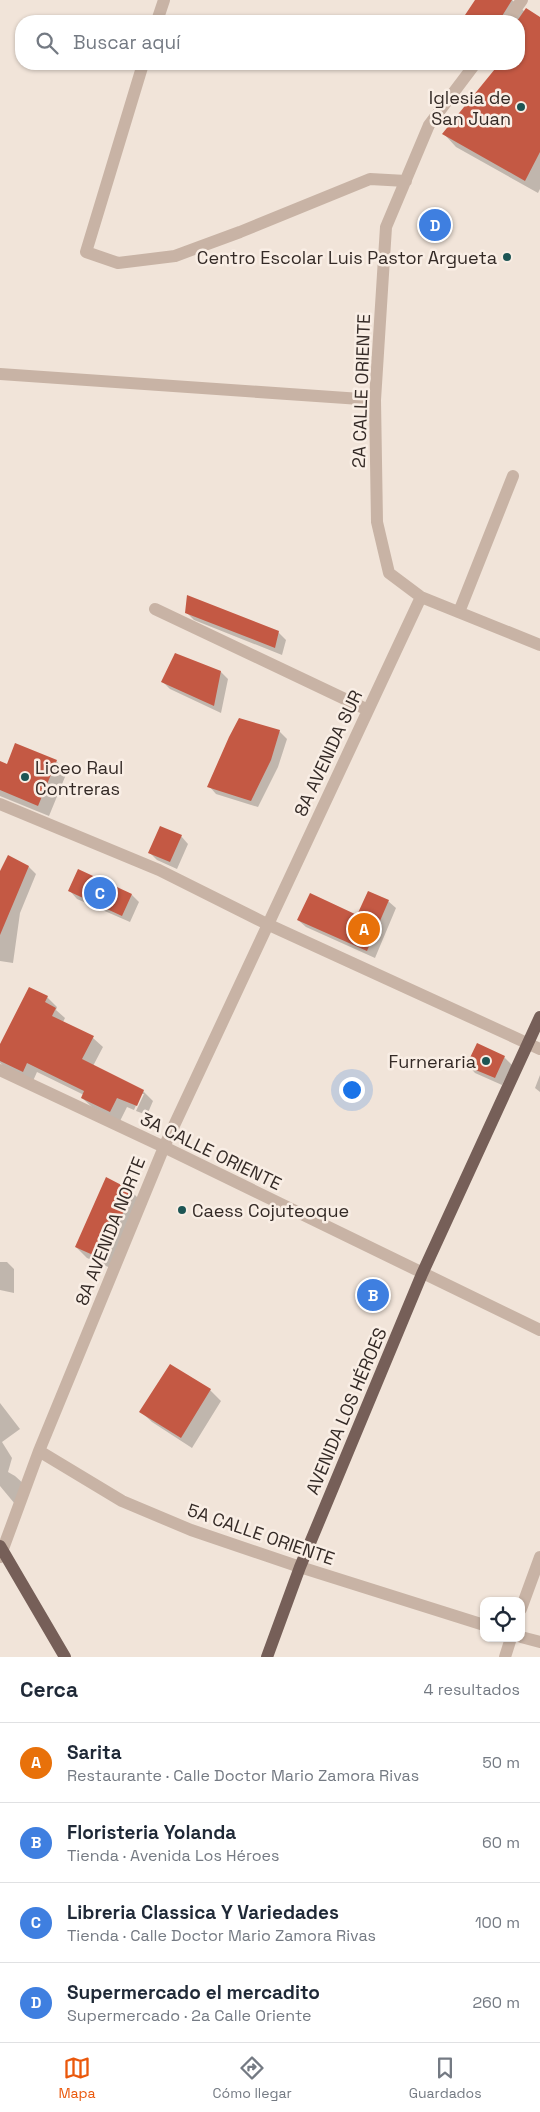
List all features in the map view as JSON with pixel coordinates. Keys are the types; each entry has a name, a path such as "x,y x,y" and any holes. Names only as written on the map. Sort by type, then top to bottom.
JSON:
{"main road":[{"name":"AVENIDA LOS HÉROES","path":"266,1657 300,1567 422,1274 534,1046 540,1017"},
{"path":"1,1550 65,1657"}],"street":[{"path":"159,15 164,0"},
{"path":"511,15 522,0"},
{"path":"141,70 86,252 118,263 175,256 240,232 370,178 406,181"},
{"name":"2A CALLE ORIENTE","path":"470,70 429,125 386,227 375,400 377,522 389,573 421,596 540,645"},
{"path":"0,374 375,400"},
{"path":"459,612 513,476"},
{"name":"8A AVENIDA SUR","path":"267,924 421,596"},
{"path":"155,609 368,710"},
{"path":"0,804 159,870 267,924 534,1046"},
{"name":"8A AVENIDA NORTE","path":"1,1550 39,1451 164,1146 267,924"},
{"name":"3A CALLE ORIENTE","path":"0,1070 164,1146 422,1274 540,1330"},
{"name":"5A CALLE ORIENTE","path":"39,1451 122,1501 192,1530 480,1625"},
{"path":"525,1598 540,1557"},
{"path":"525,1638 540,1642"},
{"path":"505,1657 510,1642"}],"building":[{"path":"475,0 512,0 503,15 465,15"},
{"path":"526,8 540,17 540,152 525,181 442,134 494,70 525,70 525,15 521,15"},
{"path":"187,595 279,631 275,648 185,613"},
{"path":"175,653 221,671 214,706 161,682"},
{"path":"239,718 280,730 271,760 251,801 207,787"},
{"name":"Liceo Raul Contreras","path":"15,743 57,760 38,806 0,790 0,761 7,764"},
{"path":"160,826 182,835 170,862 148,853"},
{"path":"8,855 29,866 0,935 0,871"},
{"path":"78,869 132,894 122,916 68,891"},
{"path":"368,891 389,900 367,951 297,920 310,893 357,915"},
{"path":"29,987 48,996 45,1002 56,1008 52,1016 94,1036 82,1059 144,1090 137,1106 117,1098 110,1112 81,1098 84,1091 27,1063 23,1072 0,1061 0,1044"},
{"name":"Furneraria","path":"477,1043 505,1056 495,1078 466,1066"},
{"path":"106,1177 133,1191 102,1259 75,1247"},
{"path":"170,1364 211,1389 181,1438 139,1412"}],"place":[{"name":"Iglesia de San Juan","path":"521,107"},
{"name":"Supermercado el mercadito","path":"435,225"},
{"name":"Centro Escolar Luis Pastor Argueta","path":"507,257"},
{"name":"Liceo Raul Contreras","path":"25,777"},
{"name":"Libreria Classica Y Variedades","path":"100,893"},
{"name":"Sarita","path":"364,929"},
{"name":"Furneraria","path":"486,1061"},
{"name":"Caess Cojuteoque","path":"182,1210"},
{"name":"Floristeria Yolanda","path":"373,1295"}]}
